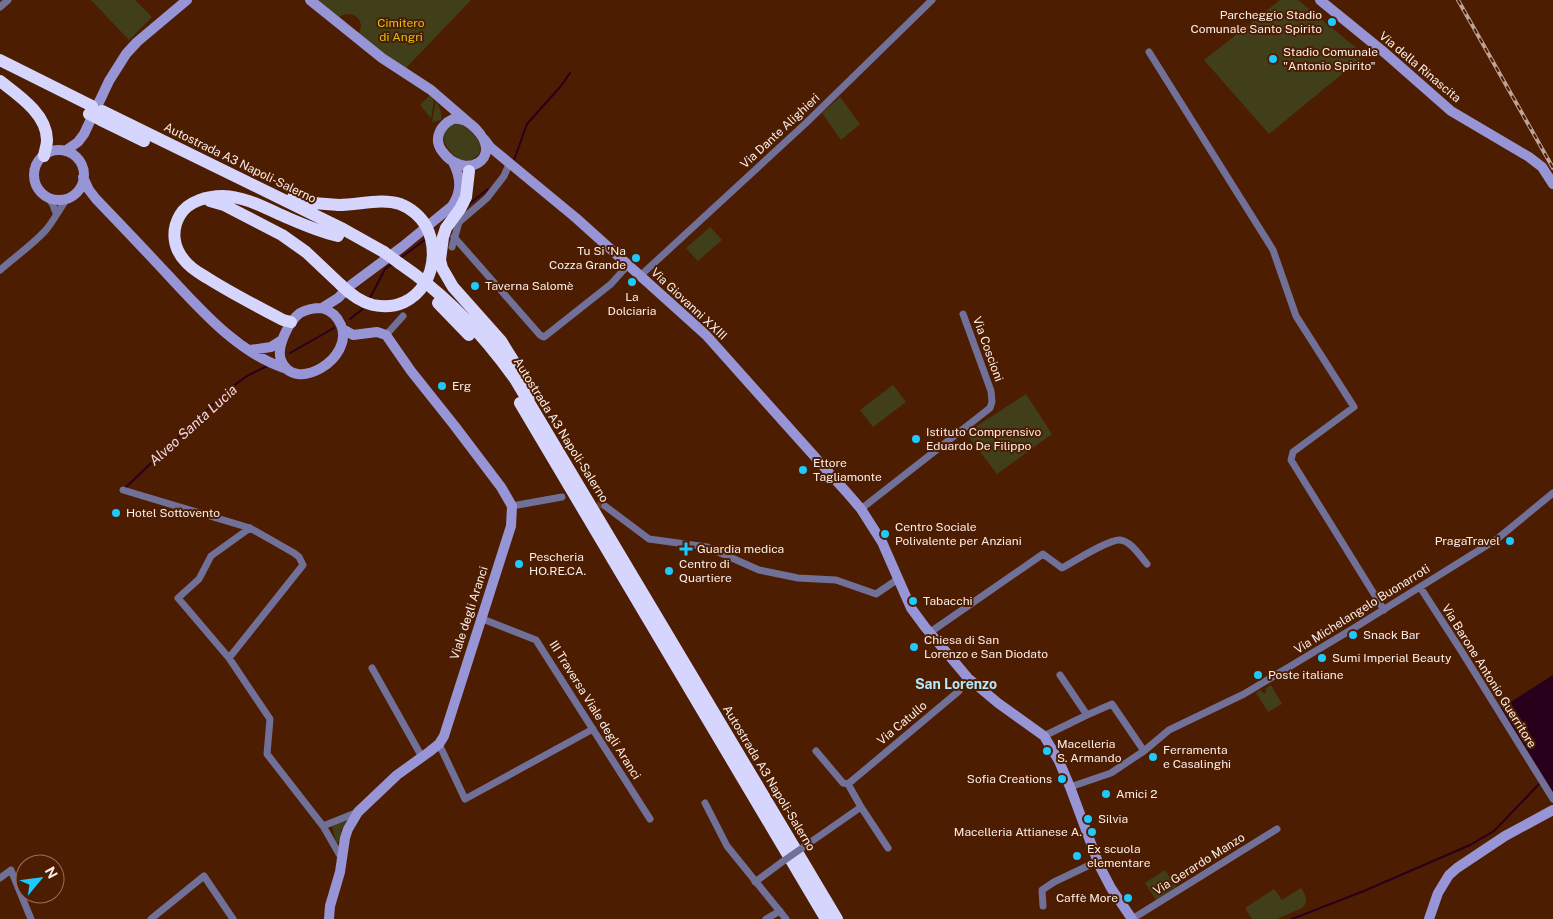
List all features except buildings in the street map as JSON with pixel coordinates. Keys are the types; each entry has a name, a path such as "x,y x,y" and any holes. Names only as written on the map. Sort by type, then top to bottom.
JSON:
{"highway":[{"name":"Autostrada A3 Napoli-Salerno","path":"0,60 96,112 338,236 380,255"},
{"name":"Autostrada A3 Napoli-Salerno","path":"0,70 203,160 343,229 430,286 457,310 498,356 522,391 837,919"},
{"path":"0,81 31,107 43,123 47,141 44,156"},
{"path":"200,200 208,200 224,205 282,235 306,252 356,298 374,305 384,306 402,302 416,294 424,286 429,276 434,254 430,233 419,216 402,205 382,202 326,205 301,200 235,169 203,160"},
{"path":"475,165 466,197 446,228 443,237 440,260 442,268 446,278 501,341 516,364 562,444 598,518"},
{"path":"291,322 221,287 185,262 175,244 174,232 181,213 187,207 200,200 209,198 222,196 244,199 311,227 338,236"},
{"name":"Autostrada A3 Napoli-Salerno","path":"396,265 435,300 479,346 508,384 826,919"}],"main road":[{"path":"65,151 78,142 90,124 110,81 126,54 137,42 187,0"},
{"path":"284,368 279,357 282,340 296,316 306,310 322,308 338,298 351,285 446,212 457,199 460,184 486,153 487,148 484,139 468,122 431,90 382,58 310,0"},
{"name":"Via della Rinascita","path":"1320,0 1451,110 1529,157 1542,167 1553,184"},
{"path":"439,97 443,108 445,124"},
{"path":"468,122 463,119 457,119 445,124 440,130 438,140 442,151 453,162 464,166 475,165 488,158 506,160"},
{"name":"Via Giovanni XXIII","path":"484,139 686,315 706,336 861,509 882,542 911,608 929,633 968,678 998,703 1044,736"},
{"path":"78,142 78,159"},
{"path":"96,199 88,196 61,200 48,197 37,188 34,174 39,161 50,152 58,150 72,154 78,159 89,190 96,199 201,309 232,338 259,357 296,374 310,373 331,360 340,350 363,334"},
{"path":"453,162 460,184"},
{"path":"70,198 82,185 84,177"},
{"path":"337,317 338,298"},
{"path":"322,308 337,317 343,329 340,350"},
{"path":"343,329 353,335 377,332 386,335 411,371 501,487 512,506"},
{"path":"250,350 271,346 282,340"},
{"name":"Viale degli Aranci","path":"329,919 330,906 348,829 358,812 397,775 439,744 444,736 480,618 511,526 512,506"},
{"path":"1044,736 1059,761 1098,861 1111,888 1132,919"},
{"path":"1429,919 1438,893 1449,874 1505,836 1553,810"}],"street":[{"path":"0,7 8,0"},
{"name":"Via Dante Alighieri","path":"640,276 820,110 932,0"},
{"path":"1149,52 1273,250 1296,316 1354,407 1293,452 1291,460 1384,610"},
{"path":"452,247 459,222 487,198 504,176 506,160"},
{"path":"48,197 56,213"},
{"path":"0,270 44,232 56,213 70,198"},
{"path":"454,237 544,337 610,284 628,265"},
{"name":"Via Coscioni","path":"861,509 990,408 992,391 963,314"},
{"path":"386,335 403,316"},
{"path":"123,490 250,528 299,557 303,565 229,658"},
{"name":"Via Michelangelo Buonarroti","path":"1070,788 1111,773 1144,751 1169,730 1244,694 1384,610 1498,539 1553,493"},
{"path":"512,506 562,497"},
{"path":"605,506 650,539 707,547 759,570 798,578 836,580 876,594 898,579"},
{"path":"250,528 212,556 199,579 178,598 229,658 270,719 267,754 323,826 342,860"},
{"path":"929,633 1043,554 1062,568 1111,541 1121,540 1129,544 1147,564"},
{"name":"Via Barone Antonio Guerritore","path":"1420,587 1553,799"},
{"name":"III Traversa Viale degli Aranci","path":"480,618 536,640 650,819"},
{"path":"372,668 422,757"},
{"path":"1060,675 1087,715"},
{"name":"Via Catullo","path":"848,784 959,691 960,685 968,678"},
{"path":"1044,736 1112,704 1144,751"},
{"path":"439,744 465,799 593,729"},
{"path":"816,751 844,783 848,784 860,807 888,848"},
{"path":"705,803 726,846 786,919"},
{"path":"755,882 860,807"},
{"path":"323,826 358,812"},
{"name":"Via Gerardo Manzo","path":"1132,919 1277,829"},
{"path":"1044,906 1042,890 1054,882 1098,861"},
{"path":"0,878 11,870 31,919"},
{"path":"151,919 204,876 233,919"},
{"path":"766,919 780,911"}],"green space":[{"path":"91,0 135,0 152,17 129,40"},
{"name":"Cimitero di Angri","path":"316,0 471,0 406,68 386,56 358,34 361,24 357,17 348,14 338,18"},
{"path":"1280,0 1298,0 1365,55 1269,134 1204,60"},
{"path":"430,95 434,101 431,118 420,105"},
{"path":"840,97 860,124 841,140 822,113"},
{"path":"436,101 441,112 441,120 432,122"},
{"path":"459,124 475,136 480,145 479,154 470,161 461,160 453,154 448,149 443,138 443,132 446,128"},
{"path":"710,227 722,240 698,261 686,248"},
{"path":"893,385 906,402 873,427 860,410"},
{"path":"1026,394 1052,434 997,474 966,433"},
{"path":"1271,685 1282,704 1268,712 1256,693 1260,690 1264,694 1266,688"},
{"path":"348,818 341,830 340,842 336,842 332,826"},
{"path":"1165,870 1176,887 1156,900 1145,883"},
{"path":"1301,888 1306,898 1306,903 1302,908 1277,919 1252,919 1245,908 1274,889 1282,900"}],"shaded area":[{"path":"1553,675 1553,793 1500,709"}],"waterway":[{"name":"Alveo Santa Lucia","path":"514,160 527,124 570,73"},
{"name":"Alveo Santa Lucia","path":"469,204 488,189"},
{"name":"Alveo Santa Lucia","path":"399,259 426,239"},
{"name":"Alveo Santa Lucia","path":"369,300 385,269 392,264"},
{"name":"Alveo Santa Lucia","path":"350,319 364,308"},
{"name":"Alveo Santa Lucia","path":"290,353 334,328"},
{"name":"Alveo Santa Lucia","path":"125,488 228,390 247,376 267,366"},
{"path":"1292,919 1364,891 1470,845 1494,831 1540,783"}],"tunnel":[{"path":"587,501 605,506"}],"railway":[{"path":"1458,0 1553,168"}],"place":[{"name":"Parcheggio Stadio Comunale Santo Spirito","path":"1332,22"},
{"name":"Stadio Comunale \"Antonio Spirito\"","path":"1273,59"},
{"name":"Tu Si 'Na Cozza Grande","path":"636,258"},
{"name":"La Dolciaria","path":"632,282"},
{"name":"Taverna Salomè","path":"475,286"},
{"name":"Erg","path":"442,386"},
{"name":"Istituto Comprensivo Eduardo De Filippo","path":"916,439"},
{"name":"Ettore Tagliamonte","path":"803,470"},
{"name":"Hotel Sottovento","path":"116,513"},
{"name":"Centro Sociale Polivalente per Anziani","path":"885,534"},
{"name":"PragaTravel","path":"1510,541"},
{"name":"Guardia medica","path":"686,549"},
{"name":"Pescheria HO.RE.CA.","path":"519,564"},
{"name":"Centro di Quartiere","path":"669,571"},
{"name":"Tabacchi","path":"913,601"},
{"name":"Snack Bar","path":"1353,635"},
{"name":"Chiesa di San Lorenzo e San Diodato","path":"914,647"},
{"name":"Sumi Imperial Beauty","path":"1322,658"},
{"name":"Poste italiane","path":"1258,675"},
{"name":"Macelleria S. Armando","path":"1047,751"},
{"name":"Ferramenta e Casalinghi","path":"1153,757"},
{"name":"Sofia Creations","path":"1062,779"},
{"name":"Amici 2","path":"1106,794"},
{"name":"Silvia","path":"1088,819"},
{"name":"Macelleria Attianese A.","path":"1092,832"},
{"name":"Ex scuola elementare","path":"1077,856"},
{"name":"Caffè More","path":"1128,898"}],"district":[{"name":"San Lorenzo","path":"956,684"}]}
